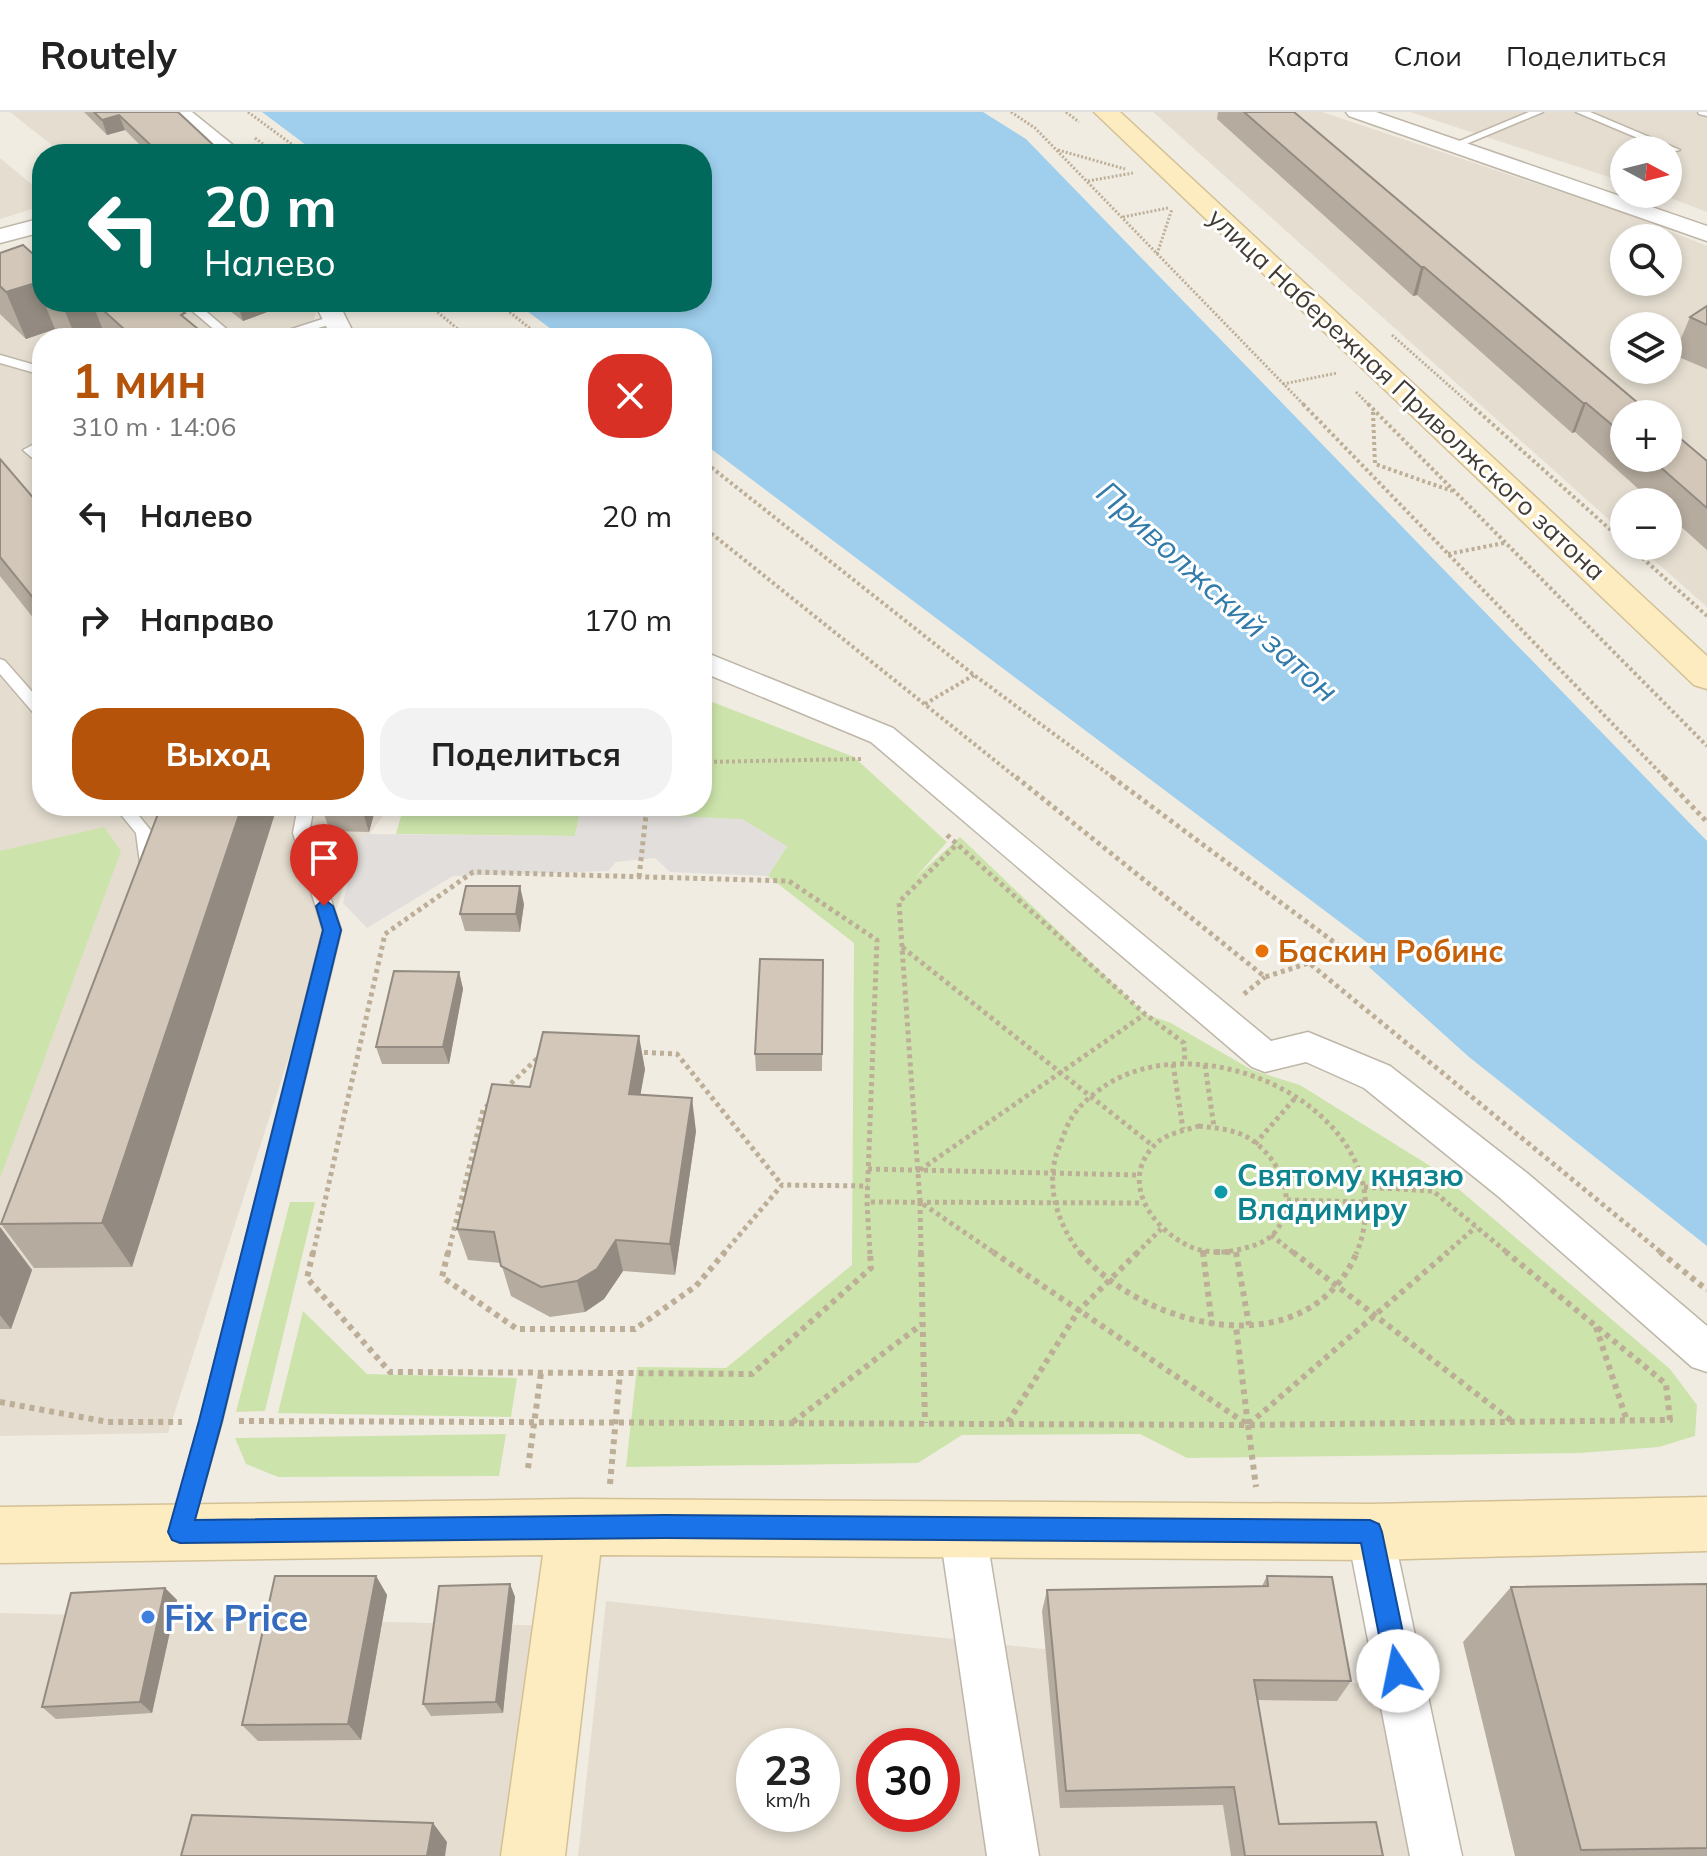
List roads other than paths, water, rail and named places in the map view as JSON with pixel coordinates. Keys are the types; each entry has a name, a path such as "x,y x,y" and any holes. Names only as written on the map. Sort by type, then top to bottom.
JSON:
{"main road":[{"name":"улица Набережная Приволжского затона","path":"1098,121 1707,677"},
{"path":"0,1535 590,1527 1370,1532 1707,1524"},
{"path":"533,1856 590,1527"}],"street":[{"path":"179,112 221,144"},
{"path":"1356,112 1707,234"},
{"path":"0,236 32,228"},
{"path":"712,665 882,735 1265,1057 1308,1047 1377,1077 1513,1185 1707,1353"},
{"path":"962,1527 1013,1856"},
{"path":"1370,1532 1436,1856"}],"lane":[{"path":"1455,145 1538,112"},
{"path":"1581,112 1640,136"},
{"path":"200,312 219,328"},
{"path":"306,328 335,320"},
{"path":"0,359 32,368"},
{"path":"0,664 32,701"},
{"path":"130,816 144,832 148,866 142,880"},
{"path":"180,1532 211,1421 332,930 301,833 304,816"}],"water":[{"name":"Приволжский затон","path":"262,112 983,112 1026,139 1707,841 1707,1246 1469,1057 1369,967 1385,956 712,450 712,328 550,328 528,312 712,312 712,144 305,144"}],"place":[{"name":"Баскин Робинс","path":"1262,951"},
{"name":"Святому князю Владимиру","path":"1221,1192"},
{"name":"Fix Price","path":"148,1617"}]}
